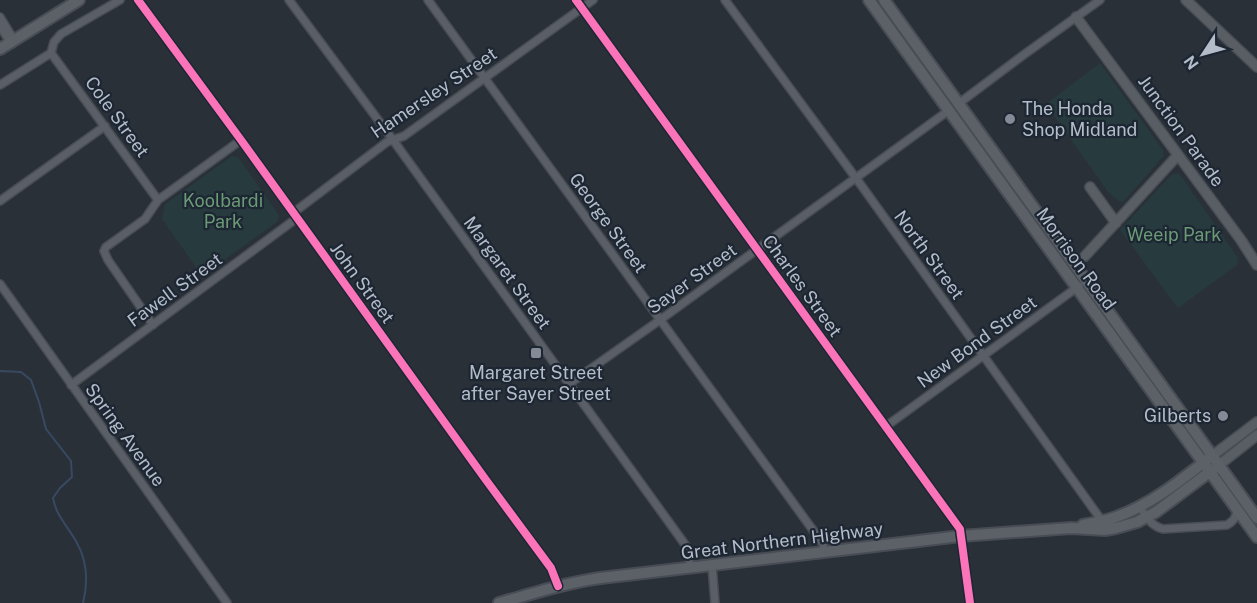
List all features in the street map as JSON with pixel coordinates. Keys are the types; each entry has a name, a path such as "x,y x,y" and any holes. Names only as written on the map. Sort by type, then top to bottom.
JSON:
{"main road":[{"path":"0,49 79,0"},
{"name":"Morrison Road","path":"869,0 963,132 1082,284"},
{"name":"Morrison Road","path":"884,0 1082,284 1215,469 1257,518"},
{"path":"933,89 944,99 958,104 963,132"},
{"name":"Great Northern Highway","path":"1104,525 1160,495 1208,459"},
{"name":"Morrison Road","path":"1215,469 1237,510 1257,537"},
{"name":"Great Northern Highway","path":"499,603 587,579 961,536 1127,525 1146,517 1215,469"}],"street":[{"path":"0,85 51,53 54,42 61,34 120,0"},
{"name":"John Street","path":"138,0 551,568 558,586"},
{"name":"Margaret Street","path":"289,0 689,550 690,568"},
{"name":"George Street","path":"428,0 823,544 824,553"},
{"name":"Charles Street","path":"576,0 960,529 970,603"},
{"name":"Hamersley Street","path":"295,215 382,145 404,135 593,0"},
{"name":"North Street","path":"725,0 856,178 1104,525"},
{"path":"958,104 1100,0"},
{"path":"1186,0 1257,67"},
{"path":"1192,0 1257,60"},
{"path":"0,17 12,41"},
{"name":"Junction Parade","path":"1076,17 1241,240 1257,266"},
{"path":"0,26 12,41"},
{"name":"Cole Street","path":"51,53 158,200"},
{"name":"Sayer Street","path":"568,384 948,111"},
{"path":"0,201 105,126"},
{"path":"153,325 104,251 145,219 158,200 241,140"},
{"path":"1085,256 1178,155"},
{"path":"1090,187 1116,223"},
{"name":"Fawell Street","path":"71,385 295,215"},
{"name":"Spring Avenue","path":"0,284 227,603"},
{"name":"New Bond Street","path":"885,427 1082,284"},
{"path":"1208,459 1257,422"},
{"path":"1215,469 1257,435"},
{"path":"1140,507 1146,517 1157,528 1162,529 1227,525 1235,519 1237,510"},
{"path":"712,565 715,603"}],"green space":[{"path":"1100,63 1163,150 1163,157 1123,202 1108,192 1046,104"},
{"name":"Koolbardi Park","path":"232,156 238,157 279,215 277,222 202,276 162,219 165,204"},
{"name":"Weeip Park","path":"1179,173 1238,258 1237,265 1178,308 1120,230 1171,175"}],"waterway":[{"path":"0,371 21,372 31,380 46,429 71,461 72,477 53,498 57,511 83,557 86,580 83,603"}],"cycle path":[{"path":"138,0 551,568 558,586"},
{"path":"576,0 960,529 970,603"}],"place":[{"name":"The Honda Shop Midland","path":"1010,119"},
{"name":"Margaret Street after Sayer Street","path":"536,353"},
{"name":"Gilberts","path":"1223,416"}]}
